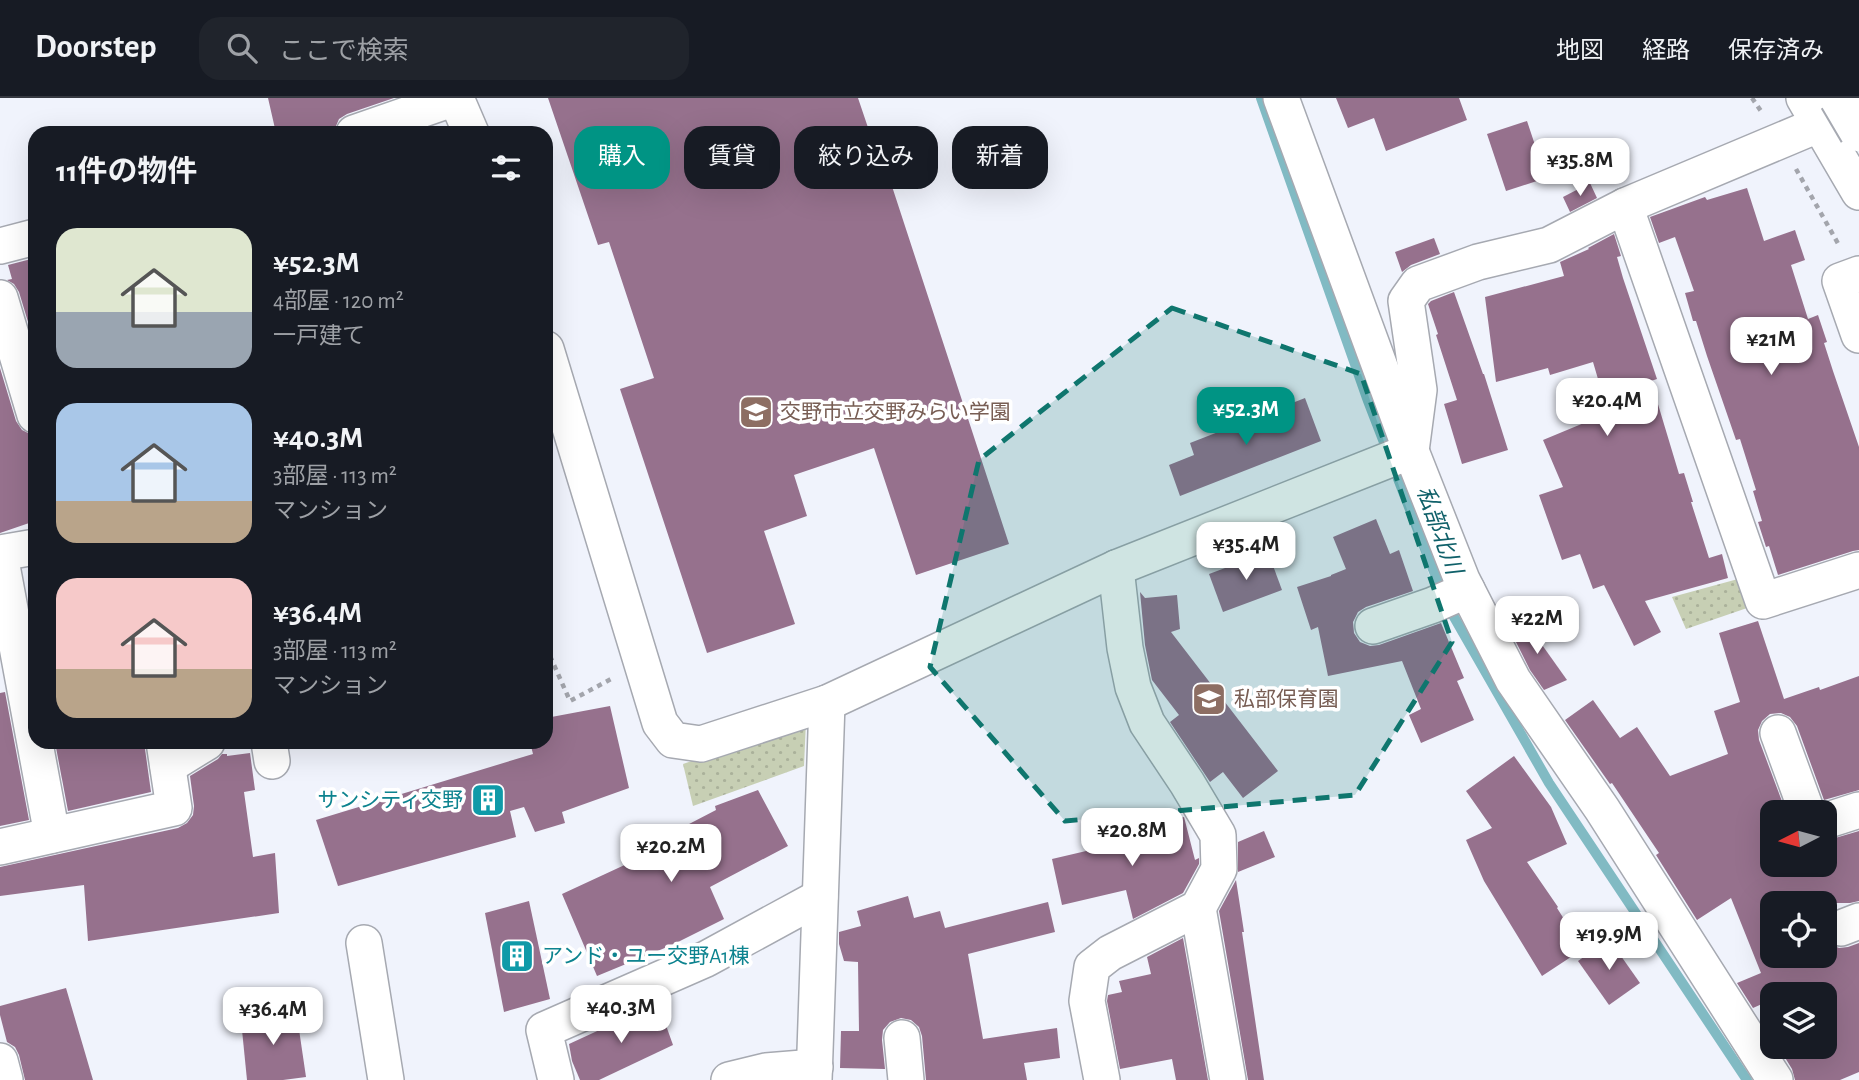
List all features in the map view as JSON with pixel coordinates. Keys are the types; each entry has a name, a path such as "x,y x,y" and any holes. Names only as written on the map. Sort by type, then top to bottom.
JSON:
{"highway":[{"path":"1821,107 1859,132"}],"street":[{"path":"374,126 455,98 468,126"},
{"path":"1281,98 1411,451 1462,580 1451,597 1373,626"},
{"path":"1411,451 1419,390 1406,301 1418,284 1478,262 1549,245 1625,206 1780,140 1821,107 1859,110"},
{"path":"1821,107 1859,192"},
{"path":"1625,206 1763,601 1859,570"},
{"path":"0,246 28,239"},
{"path":"1858,275 1840,281 1859,335"},
{"path":"0,298 28,392"},
{"path":"553,372 660,723 673,740 701,744 827,703 1116,568 1411,451"},
{"path":"28,548 0,554 28,705"},
{"path":"1102,1080 1087,1001 1092,967 1110,953 1198,908 1219,869 1218,835 1147,723 1133,687 1125,648 1116,568"},
{"path":"1451,597 1513,680 1602,809 1775,1080"},
{"path":"729,1080 766,1070 814,1073 827,703"},
{"path":"1778,733 1803,800"},
{"path":"36,749 52,835"},
{"path":"0,847 174,808 166,754 183,749"},
{"path":"1838,817 1859,810"},
{"path":"556,1080 544,1030 706,959 820,897"},
{"path":"1198,908 1228,1080"},
{"path":"364,943 386,1080"},
{"path":"901,1038 906,1080"},
{"path":"0,1061 5,1080"}],"path":[{"path":"1752,98 1780,140 1858,275"},
{"path":"553,663 570,701 642,663"}],"highlighted area":[{"path":"1172,308 1361,374 1452,642 1355,795 1065,821 930,667 979,460"}],"green space":[{"path":"1738,579 1750,607 1686,629 1672,597"},
{"path":"806,721 804,766 693,806 683,764"}],"building":[{"path":"268,98 394,98 347,114 339,119 336,126 274,126"},
{"path":"548,98 858,98 867,126 794,126 794,189 893,189 1009,544 916,575 874,448 794,475 807,516 764,531 795,624 707,653 620,389 654,378 609,242 598,245 579,189 670,189 670,126 574,126 574,174"},
{"path":"1336,98 1459,98 1467,120 1386,151 1374,118 1348,128"},
{"path":"1527,121 1546,178 1506,191 1487,134"},
{"path":"1590,183 1597,198 1570,212 1563,197"},
{"path":"1747,188 1764,241 1795,230 1805,260 1791,265 1808,319 1818,315 1827,342 1824,343 1859,447 1859,550 1778,575 1758,522 1762,521 1753,491 1756,490 1740,439 1736,440 1696,321 1693,321 1685,293 1694,291 1675,237 1659,243 1650,217 1705,197 1707,200"},
{"path":"1614,234 1621,256 1617,257 1623,278 1657,379 1651,381 1679,474 1684,473 1709,558 1722,554 1728,578 1645,601 1661,632 1634,646 1604,585 1593,589 1580,554 1562,560 1539,495 1563,487 1543,440 1608,413 1593,362 1550,375 1548,368 1496,382 1485,297 1564,276 1560,262"},
{"path":"1434,238 1440,254 1411,265 1402,272 1395,252"},
{"path":"28,260 28,322 19,292 14,284 7,280 12,279 8,265"},
{"path":"1454,292 1508,450 1462,464 1444,404 1457,400 1428,304"},
{"path":"0,368 16,421 22,430 28,433 28,523 0,533"},
{"path":"1305,398 1321,441 1180,496 1169,465 1194,455 1190,443"},
{"path":"1376,519 1390,554 1399,550 1413,591 1358,612 1353,622 1354,633 1360,642 1370,646 1379,645 1441,623 1464,678 1457,681 1474,720 1421,743 1409,715 1421,709 1402,661 1328,676 1318,627 1311,630 1297,587 1346,569 1333,537"},
{"path":"1268,552 1282,590 1223,612 1209,574"},
{"path":"1140,592 1145,598 1177,595 1180,629 1171,632 1278,771 1243,798 1223,772 1210,782 1170,722 1179,715 1152,680 1145,645"},
{"path":"1523,618 1567,680 1544,690 1530,670 1509,628"},
{"path":"1758,621 1784,699 1859,676 1859,790 1824,800 1797,726 1790,717 1781,713 1770,714 1762,721 1758,730 1759,740 1782,800 1760,800 1760,877 1838,877 1838,837 1859,831 1859,901 1837,903 1837,891 1760,891 1760,968 1837,968 1837,947 1859,943 1859,1072 1840,1080 1795,1080 1786,1059 1837,1059 1837,982 1760,982 1760,1005 1753,1008 1737,983 1761,973 1731,898 1697,920 1656,855 1659,853 1565,720 1593,700 1620,738 1637,727 1670,776 1728,754 1714,711 1740,702 1719,633"},
{"path":"5,692 29,820 0,826 0,693"},
{"name":"サンシティ交野","path":"610,706 629,788 562,812 565,823 535,832 524,807 510,811 516,837 338,886 316,820 533,754 532,749 553,749 553,717"},
{"path":"56,749 145,749 151,792 68,811"},
{"path":"250,753 255,790 244,792 253,857 275,853 279,913 88,941 84,885 0,896 0,867 178,828 187,823 193,815 194,806 190,776 222,754 227,756"},
{"path":"1514,756 1551,807 1567,844 1527,862 1583,949 1542,976 1484,881 1466,840 1492,828 1466,791"},
{"path":"758,790 788,846 710,887 724,919 672,945 597,976 562,894 644,856 641,849 716,810 715,806"},
{"path":"1184,817 1195,860 1199,858 1199,864 1183,893 1133,919 1126,890 1062,905 1052,859 1099,848 1098,844 1131,836 1130,831"},
{"path":"1264,831 1275,857 1238,872 1238,842"},
{"path":"1236,880 1264,1080 1248,1080 1219,911"},
{"path":"908,896 914,918 940,911 945,928 1048,902 1055,932 968,954 983,1039 1057,1028 1060,1058 1024,1063 1027,1080 926,1080 919,1027 911,1020 901,1018 890,1022 883,1030 885,1069 840,1068 841,1031 859,1031 858,962 844,961 839,932 861,926 857,911"},
{"name":"アンド・ユー交野A1棟","path":"529,901 550,999 504,1012 485,913"},
{"path":"1183,938 1208,1080 1176,1080 1172,1059 1120,1069 1108,995 1122,992 1119,981 1151,974 1147,957"},
{"path":"1609,939 1640,983 1609,1005 1578,961"},
{"path":"66,988 93,1080 25,1080 19,1055 15,1047 7,1042 0,1006"},
{"path":"658,1003 673,1045 599,1080 580,1080 569,1044"},
{"path":"296,1009 306,1077 247,1080 241,1020"}],"waterway":[{"name":"私部北川","path":"1261,98 1368,401 1446,603 1549,783 1747,1080"}],"place":[{"name":"交野市立交野みらい学園","path":"756,412"},
{"name":"私部保育園","path":"1209,699"},
{"name":"サンシティ交野","path":"488,800"},
{"name":"アンド・ユー交野A1棟","path":"517,956"}]}
